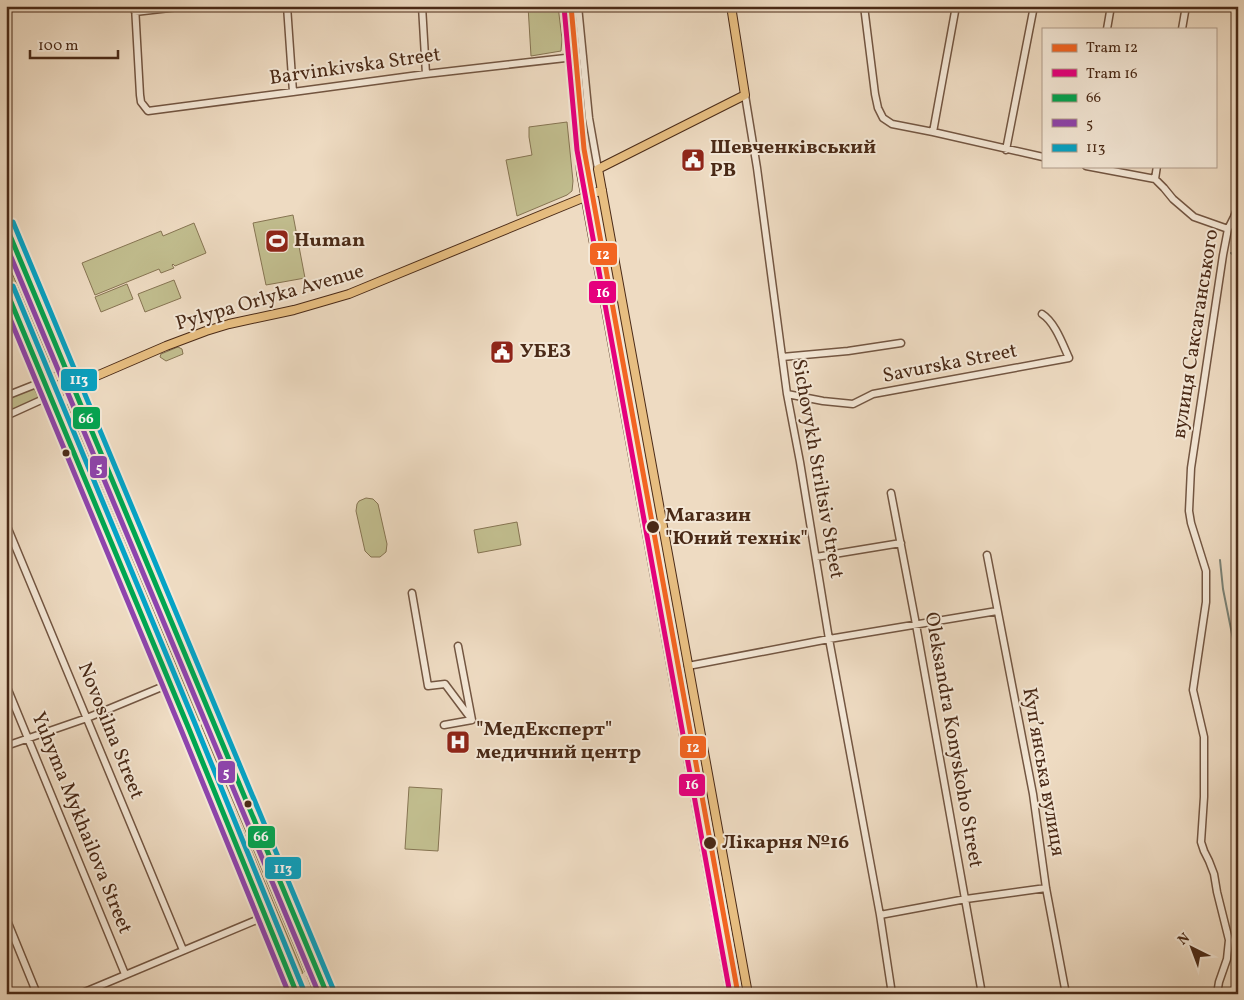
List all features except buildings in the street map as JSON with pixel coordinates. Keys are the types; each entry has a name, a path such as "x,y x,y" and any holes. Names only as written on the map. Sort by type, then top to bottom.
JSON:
{"main road":[{"path":"567,6 579,154 586,196 688,666 748,994"},
{"name":"Sichovykh Striltsiv Street","path":"730,6 745,95"},
{"path":"731,994 672,669 598,169 745,95"},
{"name":"Pylypa Orlyka Avenue","path":"50,396 166,346 206,331 294,310 349,294 602,190"},
{"path":"6,225 327,994"},
{"path":"6,289 297,994"},
{"path":"44,381 68,372"},
{"path":"672,669 688,666"}],"street":[{"path":"135,9 187,6"},
{"path":"287,6 294,92"},
{"path":"422,6 426,74"},
{"path":"578,6 589,118 598,169"},
{"path":"864,6 875,94 878,108 883,118 892,124 1042,157"},
{"path":"933,132 956,6"},
{"path":"1006,150 1034,6"},
{"path":"1107,28 1111,6"},
{"path":"1182,28 1186,6"},
{"name":"Barvinkivska Street","path":"135,9 140,95 141,102 148,111 426,74 583,56"},
{"name":"Sichovykh Striltsiv Street","path":"745,95 757,168 786,394 796,435 829,639 880,915 892,994"},
{"path":"1097,168 1155,179 1173,199 1194,217 1228,229"},
{"path":"1155,179 1157,168"},
{"name":"вулиця Саксаганського","path":"1216,994 1218,982 1227,959 1229,940 1214,874 1201,842 1204,797 1204,737 1193,690 1206,602 1206,571 1189,511 1191,468 1223,255 1228,229 1238,207"},
{"name":"Savurska Street","path":"786,394 853,404 873,394 1069,358 1058,334 1048,319 1042,314"},
{"name":"Savurska Street","path":"782,357 848,351 901,343"},
{"path":"6,396 44,381"},
{"path":"6,416 50,396"},
{"name":"Oleksandra Konyskoho Street","path":"891,493 982,994"},
{"name":"Novosilna Street","path":"6,524 183,950"},
{"path":"816,557 901,543"},
{"name":"Купʼянська вулиця","path":"987,556 1033,794 1046,888 1066,994"},
{"path":"412,593 428,686 445,684 472,720"},
{"path":"688,666 829,639 997,611"},
{"path":"458,646 472,720"},
{"path":"6,746 87,718 170,684"},
{"name":"Yuhyma Mykhailova Street","path":"6,685 125,974"},
{"path":"444,725 472,720"},
{"path":"880,915 966,899 1046,888"},
{"path":"80,994 266,916"},
{"path":"7,920 37,994"}],"shaded area":[{"path":"528,6 558,6 562,39 561,51 531,56"},
{"path":"567,122 573,181 572,191 567,195 517,216 506,160 532,155 529,127"},
{"name":"Human","path":"293,215 305,278 266,285 253,223"},
{"path":"194,223 206,253 175,266 173,264 174,268 161,273 159,269 95,295 82,263 161,231 163,236"},
{"path":"6,237 57,359 51,362 6,254"},
{"path":"6,259 50,362 43,365 6,276"},
{"path":"174,280 181,298 145,312 138,294"},
{"path":"127,284 133,299 101,312 95,297"},
{"path":"178,347 182,349 183,354 166,361 160,357 161,354"},
{"path":"34,388 39,399 13,411 8,398"},
{"path":"76,401 206,718 199,721 69,404"},
{"path":"67,404 197,722 191,725 61,407"},
{"path":"366,498 373,499 378,504 387,544 386,552 380,557 371,557 365,551 356,511 359,501"},
{"path":"517,522 521,545 478,553 474,530"},
{"path":"208,722 312,969 305,972 201,725"},
{"path":"199,726 303,973 295,976 192,728"},
{"path":"409,787 442,789 438,851 405,849"},
{"path":"315,973 323,994 314,994 307,976"}],"waterway":[{"path":"1231,253 1238,259"},
{"path":"1220,560 1223,589 1238,664"}],"tram line":[{"name":"12","path":"571,6 584,149 738,994"},
{"name":"16","path":"564,7 577,150 730,994"}],"transit line":[{"name":"113","path":"13,222 334,991"},
{"name":"66","path":"6,226 327,994"},
{"name":"5","path":"6,245 319,994"},
{"name":"113","path":"13,286 304,991"},
{"name":"66","path":"6,290 297,994"},
{"name":"5","path":"6,309 289,994"}],"place":[{"name":"Шевченківський РВ","path":"693,160"},
{"name":"Human","path":"277,241"},
{"name":"УБЕЗ","path":"502,352"},
{"name":"Магазин \"Юний технік\"","path":"653,527"},
{"name":"\"МедЕксперт\" медичний центр","path":"458,742"},
{"name":"Лікарня №16","path":"710,843"}]}
